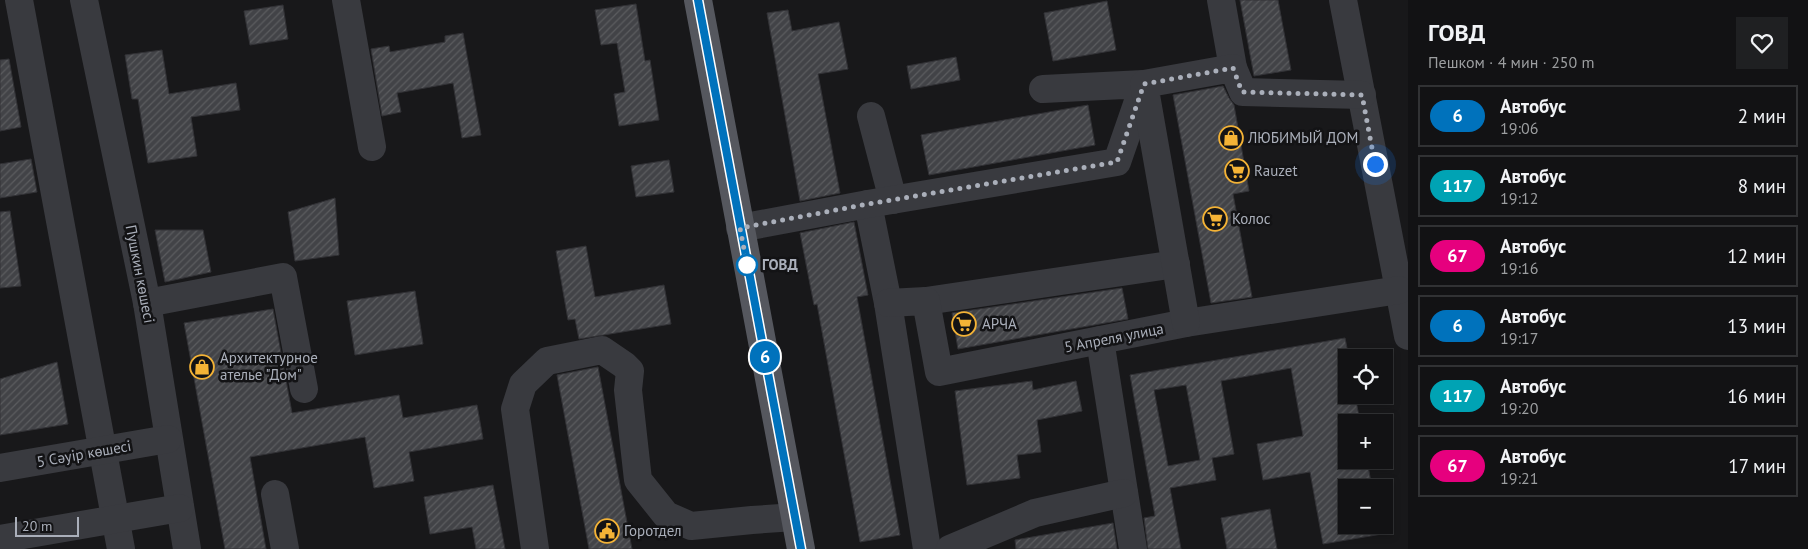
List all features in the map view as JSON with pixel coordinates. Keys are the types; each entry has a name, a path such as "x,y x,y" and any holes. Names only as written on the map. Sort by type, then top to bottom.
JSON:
{"main road":[{"path":"698,0 801,549"}],"street":[{"path":"19,0 121,549"},
{"name":"Пушкин көшесі","path":"84,0 147,303 168,439 188,549"},
{"path":"346,0 372,147"},
{"path":"1221,0 1233,68 1242,92 1362,95"},
{"path":"1343,0 1362,95 1399,249 1399,290 1408,336"},
{"path":"1043,89 1144,84 1233,68"},
{"path":"740,228 1117,162 1144,84"},
{"path":"1144,84 1186,324"},
{"path":"871,116 888,303 927,549"},
{"path":"888,303 926,301 1176,264"},
{"path":"147,303 282,277 304,389"},
{"name":"5 Апреля улица","path":"926,301 939,372 1186,324 1399,290"},
{"path":"1100,340 1133,549"},
{"path":"535,549 515,409 523,384 547,361 602,350 624,364 630,371 628,390 638,480 666,515 691,526 795,517"},
{"name":"5 Сәуір көшесі","path":"0,468 168,439"},
{"path":"950,549 1035,513 1124,493"},
{"path":"275,494 285,549"},
{"path":"0,538 180,508"}],"building":[{"path":"1240,0 1278,0 1291,70 1254,76"},
{"path":"1107,1 1116,50 1053,61 1044,13"},
{"path":"636,4 645,61 650,60 659,120 619,126 614,94 625,92 617,43 601,45 595,10"},
{"path":"283,5 288,39 250,45 244,11"},
{"path":"788,10 792,31 839,22 848,69 818,74 840,193 800,201 767,13"},
{"path":"463,33 481,135 462,138 453,83 397,93 401,112 382,116 371,49 389,46 390,52 445,42 445,36"},
{"path":"162,50 169,94 236,83 240,110 191,117 197,156 148,163 138,99 132,99 125,55"},
{"path":"956,57 960,80 911,89 907,66"},
{"path":"9,59 21,127 0,131 0,60"},
{"path":"1223,86 1234,105 1249,191 1233,194 1252,297 1211,303 1173,95"},
{"path":"1088,105 1095,145 929,175 921,135"},
{"path":"31,159 37,192 0,198 0,164"},
{"path":"669,160 674,192 636,197 631,166"},
{"path":"335,198 339,255 295,261 288,212"},
{"path":"10,211 21,286 0,288 0,212"},
{"path":"854,222 868,295 857,297 900,535 860,542 817,304 814,305 800,233"},
{"path":"155,230 203,230 211,272 165,282"},
{"path":"586,246 595,297 664,285 671,324 579,339 575,319 568,320 556,251"},
{"path":"1122,288 1128,319 958,349 952,313"},
{"path":"415,291 423,344 355,355 347,301"},
{"path":"273,309 292,413 399,395 403,418 477,405 483,439 409,452 414,481 374,488 365,437 250,457 266,549 225,549 184,323"},
{"path":"1345,338 1347,349 1338,349 1338,404 1357,404 1359,414 1338,414 1338,469 1369,469 1370,479 1338,479 1338,534 1382,534 1323,544 1310,472 1263,480 1257,444 1303,436 1291,368 1221,381 1234,454 1212,458 1216,480 1170,488 1181,549 1148,549 1144,518 1155,516 1130,375","holes":["1186,385 1200,460 1168,466 1154,390"]},
{"path":"57,362 68,424 0,435 0,379"},
{"path":"598,367 632,549 589,549 557,375"},
{"path":"1032,381 1033,390 1076,381 1082,411 1037,420 1041,452 1017,455 1020,478 967,485 955,391"},
{"path":"493,485 505,549 476,549 472,527 430,534 424,497"},
{"path":"1270,509 1277,549 1227,549 1221,518"},
{"path":"1113,523 1117,549 1016,549 1015,540"}],"bus line":[{"name":"6","path":"698,0 801,549"}],"place":[{"name":"ЛЮБИМЫЙ ДОМ","path":"1231,138"},
{"name":"Rauzet","path":"1237,171"},
{"name":"Колос","path":"1215,219"},
{"name":"ГОВД","path":"747,265"},
{"name":"АРЧА","path":"964,324"},
{"name":"Архитектурное ателье \"Дом\"","path":"202,367"},
{"name":"Горотдел","path":"607,531"}],"route":[{"path":"747,265 740,228 868,204 1117,162 1144,84 1233,68 1242,92 1362,95 1375,164"}]}
